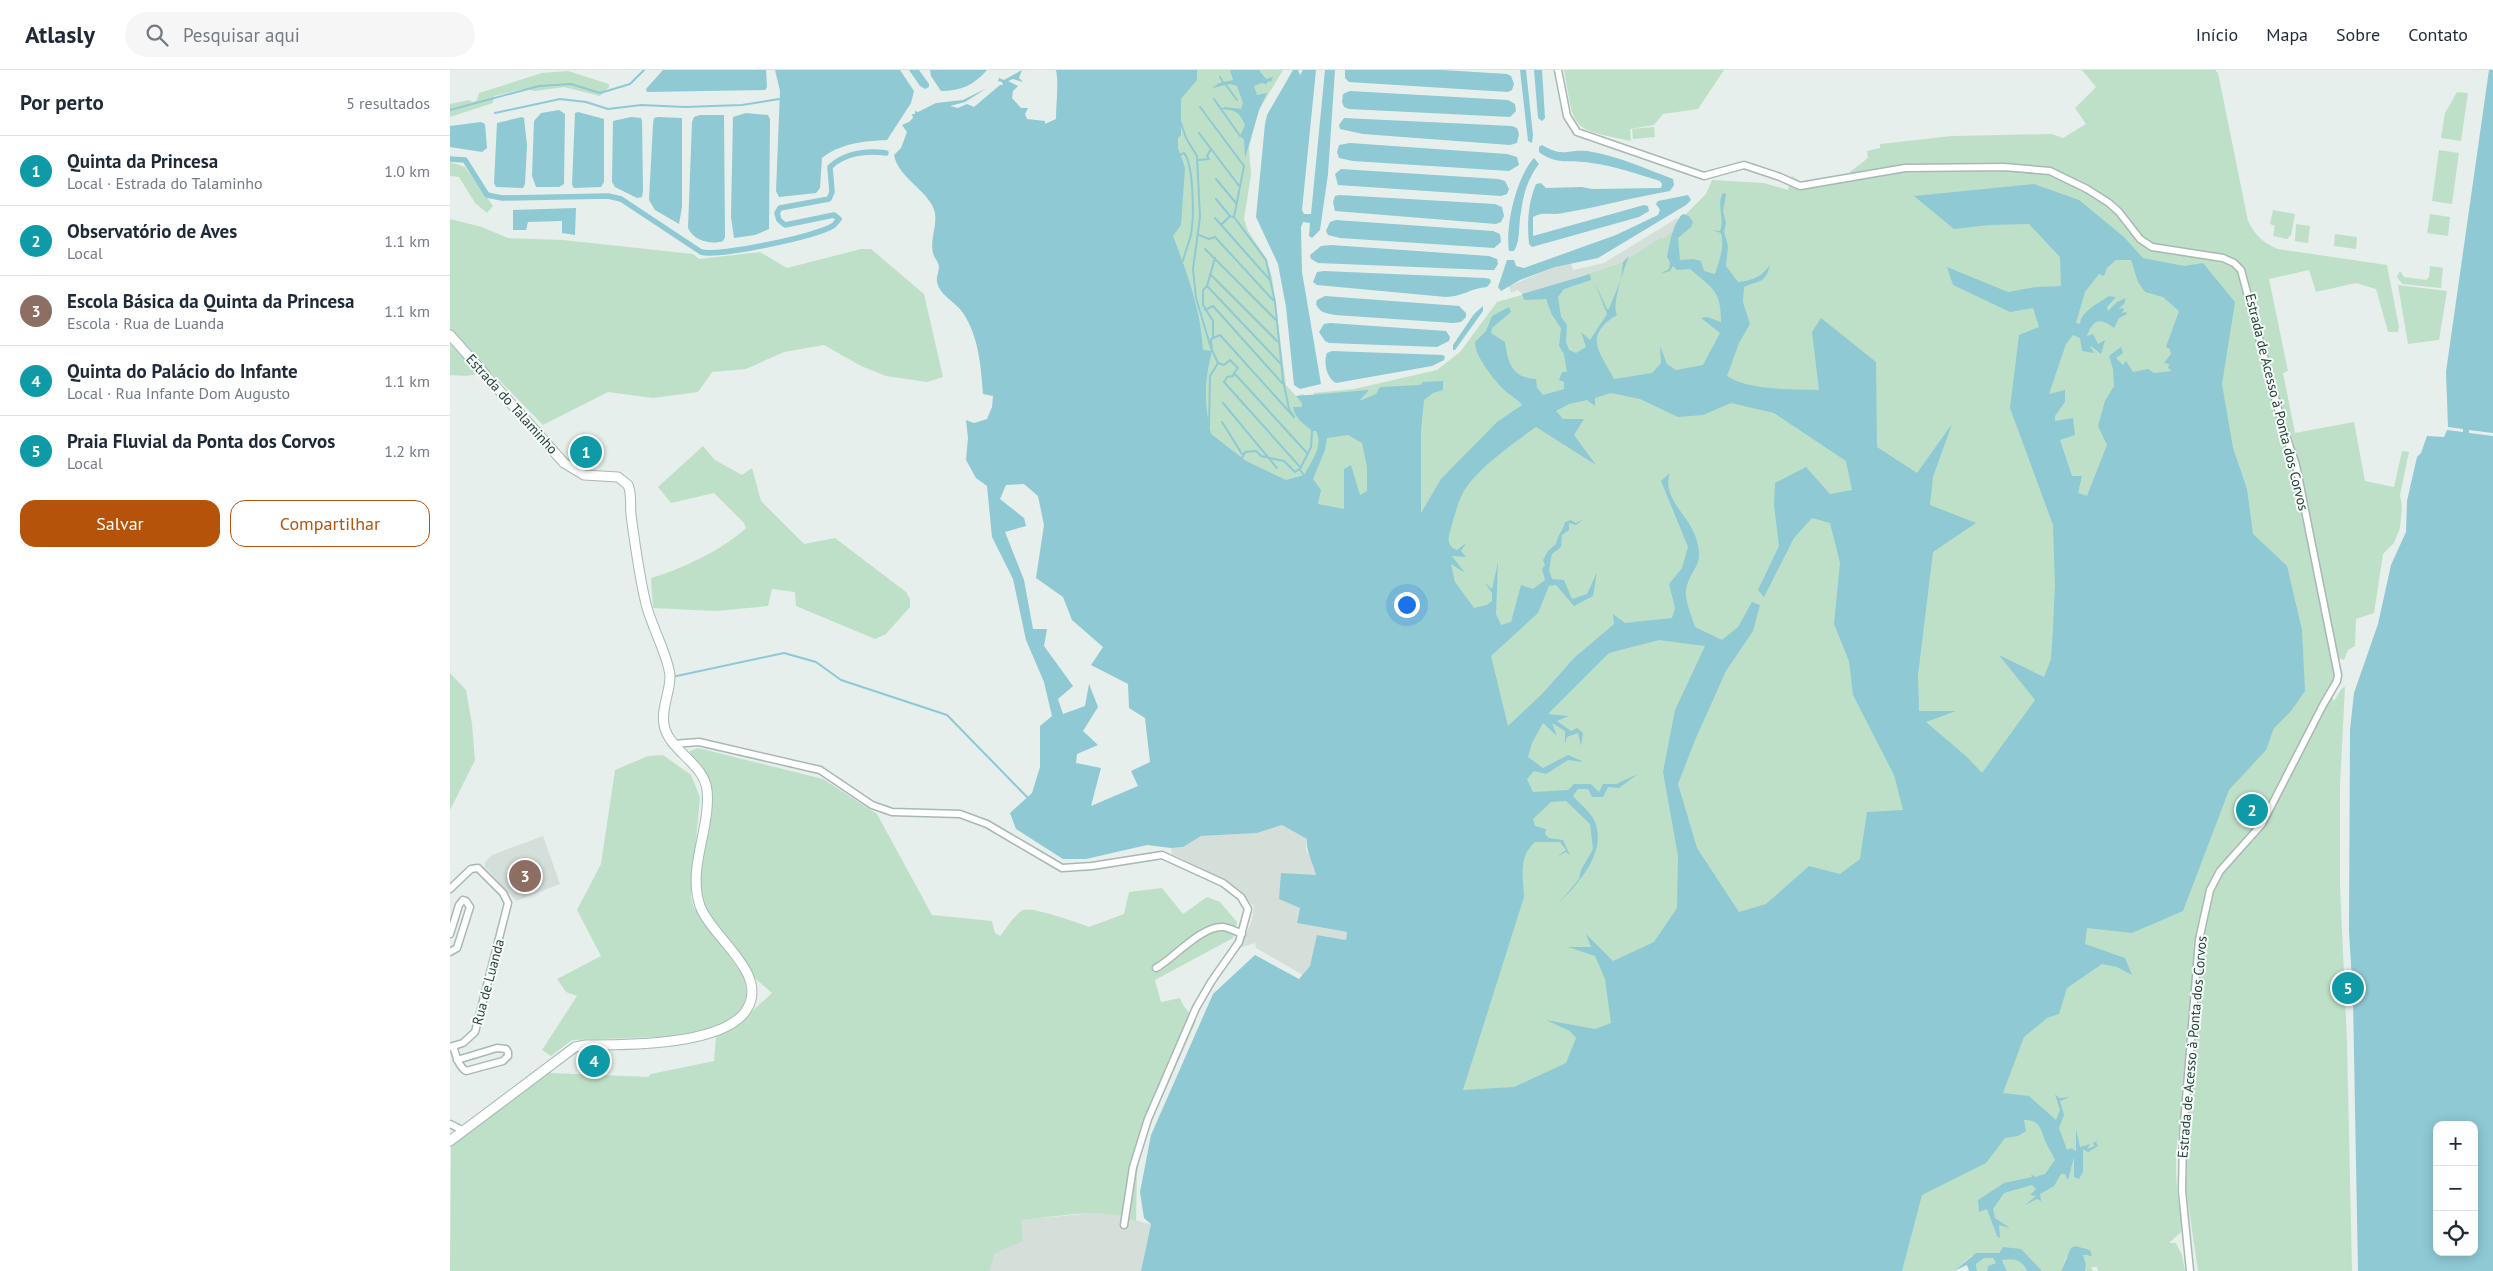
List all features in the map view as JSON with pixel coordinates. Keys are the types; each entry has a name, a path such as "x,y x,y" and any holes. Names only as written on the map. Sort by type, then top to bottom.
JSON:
{"main road":[{"name":"Estrada do Talaminho","path":"450,336 564,463 584,475 618,477 628,485 645,601 668,670 664,722 666,734 701,775 706,787 706,817 696,876 699,900 710,923 746,969 754,990 744,1015 730,1027 658,1043 575,1047 462,1130 450,1141"}],"street":[{"name":"Estrada de Acesso à Ponta dos Corvos","path":"1558,70 1567,116 1577,132 1704,176 1744,165 1780,176 1800,186 1805,186 1905,168 2035,168 2060,174 2102,198 2119,212 2140,239 2152,247 2223,258 2234,263 2241,270 2282,424 2296,465 2338,675 2337,682 2322,704 2262,824 2220,871 2210,890 2199,940 2182,1136 2182,1191 2190,1271"},
{"path":"673,744 698,742 820,770 872,805 892,812 960,814 987,824 1062,868 1092,866 1162,855 1224,883 1241,897 1248,909 1242,934 1196,1008 1148,1119 1133,1167 1124,1225"},
{"name":"Rua de Luanda","path":"450,889 471,869 478,868 503,893 508,903 475,1032 463,1043 452,1047"},
{"path":"450,934 459,905 464,900 470,907 457,948 450,952"},
{"path":"1156,968 1176,952 1215,928 1224,928 1242,934"},
{"path":"452,1047 458,1060 466,1071 502,1061 508,1056 508,1052 506,1049 497,1048 458,1060"},
{"path":"450,1124 462,1130"}],"shaded area":[{"path":"1677,218 1680,221 1670,235 1662,239 1661,237 1623,262 1549,287 1522,294 1518,290 1511,293 1509,286 1555,267 1571,262 1573,270 1604,263"},
{"path":"1282,825 1307,839 1306,850 1314,864 1316,876 1300,908 1297,923 1347,932 1346,940 1318,935 1310,966 1303,975 1256,948 1255,943 1239,948 1251,923 1254,907 1240,890 1213,874 1172,854 1171,848 1183,847 1201,836 1257,833"},
{"path":"543,836 560,884 516,901 485,867 485,862 492,855"},
{"path":"1093,1213 1122,1214 1151,1224 1141,1271 990,1271 993,1254 1022,1241 1020,1220"}],"green space":[{"path":"1151,70 1283,70 1259,110 1249,147 1251,175 1244,219 1248,231 1266,258 1272,277 1286,385 1296,396 1303,394 1356,429 1408,510 1213,535 1134,104"},
{"path":"1564,70 1724,70 1698,109 1663,114 1654,125 1630,129 1631,141 1596,133 1578,124 1570,105"},
{"path":"2082,70 2215,70 2218,73 2248,221 2257,235 2278,249 2387,265 2399,327 2398,332 2388,332 2376,289 2356,283 2316,292 2309,270 2269,279 2288,371 2283,373 2295,433 2354,422 2365,481 2394,487 2402,451 2409,452 2400,495 2402,507 2400,528 2394,543 2383,554 2374,613 2356,619 2355,646 2348,650 2344,660 2338,658 2332,660 2334,677 2328,691 2334,701 2342,688 2345,687 2340,785 2340,885 2347,1041 2352,1271 2198,1271 2186,1189 2189,1107 2184,1107 2179,1127 2176,1158 2181,1232 2169,1243 2176,1243 2182,1255 2185,1271 2098,1271 2097,1267 2091,1267 2093,1271 2085,1271 2086,1264 2083,1255 2088,1256 2090,1250 2066,1257 2061,1271 2042,1271 2003,1247 1999,1253 1971,1256 1954,1271 1742,1271 1463,1151 1417,490 1313,393 1354,389 1437,370 1460,352 1497,302 1623,262 1672,232 1680,220 1680,216 1686,214 1706,194 1712,180 1764,183 1788,190 1792,176 1803,183 1846,175 1868,158 1867,151 1880,148 1880,144 1952,136 2052,134 2063,138 2086,124 2075,108 2096,87"},
{"path":"568,71 609,84 609,87 600,96 564,87 536,91 523,89 494,96 493,103 450,117 450,104 469,100 473,102 477,100 479,93 542,73"},
{"path":"2457,92 2468,93 2461,141 2441,138 2445,113"},
{"path":"1654,127 1655,137 1633,139 1632,129"},
{"path":"2439,150 2459,153 2452,204 2432,201"},
{"path":"450,162 465,167 493,206 487,213 475,203 459,177 450,176"},
{"path":"2273,210 2295,214 2291,235 2287,239 2273,236 2275,226 2270,224"},
{"path":"2430,214 2450,217 2448,236 2427,233"},
{"path":"450,219 482,227 508,238 563,240 693,254 699,259 760,252 787,268 861,249 871,249 924,294 943,377 927,382 886,376 861,366 824,345 784,352 746,369 712,372 698,392 653,398 608,392 543,425 491,372 466,376 450,375"},
{"path":"2296,224 2310,226 2308,243 2295,241"},
{"path":"2335,234 2357,237 2356,249 2334,246"},
{"path":"2430,266 2443,268 2441,288 2402,284 2397,277 2400,271 2404,277 2426,280 2429,277"},
{"path":"2398,285 2447,291 2439,340 2408,344"},
{"path":"703,446 715,460 742,475 752,468 761,501 804,544 835,538 906,592 910,599 910,607 886,634 875,639 796,606 795,592 772,589 768,606 716,611 653,608 651,578 701,558 726,544 746,528 744,523 714,493 671,503 658,487"},
{"path":"450,673 466,690 472,724 475,760 450,810"},
{"path":"698,748 823,779 877,814 932,915 992,921 995,933 1000,936 1016,915 1027,909 1089,927 1124,914 1129,892 1162,888 1183,914 1207,897 1220,902 1237,922 1233,938 1155,980 1161,1002 1180,998 1183,1005 1196,1021 1146,1134 1137,1172 1136,1221 1109,1214 1094,1213 1021,1220 1023,1241 994,1254 990,1271 450,1271 451,1145 551,1067 551,1073 648,1077 651,1074 714,1061 716,1037 748,1015 772,993 757,980 717,927 703,902 699,884 712,789 690,753 690,751"},
{"path":"663,755 691,775 700,797 691,897 694,908 744,977 747,995 742,1010 728,1023 713,1029 663,1037 572,1040 551,1056 542,1050 577,996 566,992 557,979 601,956 577,910 601,864 615,770 648,756"},
{"path":"1984,1258 1993,1258 1996,1263 1988,1266 1987,1271 1977,1271 1976,1264"},
{"path":"2014,1258 2019,1260 2027,1271 2007,1271 2002,1259"}],"water":[{"path":"663,70 766,70 767,87 765,90 647,92 646,89"},
{"path":"775,70 900,70 914,91 911,103 887,140 853,144 829,153 822,158 820,188 816,193 779,197 776,191 780,91"},
{"path":"909,70 919,70 929,84 929,87 925,89 920,86"},
{"path":"930,70 987,70 977,80 967,86 955,90 941,91 931,76"},
{"path":"1022,70 1019,78 1023,82 1013,79 1008,81 1018,86 1013,91 1012,98 1021,108 1028,108 1025,114 1027,119 1045,121 1045,124 1056,119 1056,70 1197,70 1197,80 1181,99 1181,135 1178,138 1178,148 1185,168 1181,225 1173,236 1196,306 1203,350 1212,351 1207,373 1206,392 1211,434 1246,461 1286,480 1304,475 1318,448 1316,431 1312,431 1295,414 1293,407 1302,407 1302,403 1296,396 1369,390 1359,401 1376,394 1380,387 1420,385 1423,382 1443,381 1443,390 1433,393 1424,400 1421,431 1421,513 1441,479 1497,422 1522,405 1494,379 1478,354 1475,342 1486,331 1492,316 1509,307 1511,312 1492,328 1491,333 1505,342 1510,363 1516,372 1521,376 1536,379 1537,388 1543,395 1564,389 1564,382 1559,380 1562,372 1567,372 1564,354 1559,346 1561,328 1552,315 1546,299 1524,300 1522,294 1590,274 1591,280 1564,289 1558,297 1561,317 1567,325 1566,342 1569,350 1576,353 1586,347 1581,332 1590,340 1607,314 1594,281 1607,309 1609,309 1621,279 1623,262 1629,256 1617,295 1617,315 1606,323 1597,337 1597,345 1614,379 1652,373 1661,363 1660,346 1667,364 1676,370 1703,365 1720,333 1701,318 1707,317 1721,322 1721,311 1717,296 1710,286 1690,269 1677,270 1673,266 1670,271 1660,274 1669,269 1670,262 1667,257 1674,227 1683,214 1689,216 1693,222 1691,227 1678,238 1680,260 1693,259 1701,261 1704,271 1715,274 1721,254 1722,238 1721,233 1712,230 1720,231 1722,221 1720,202 1723,193 1726,194 1723,211 1726,223 1724,232 1728,246 1726,266 1738,282 1757,277 1770,265 1764,278 1744,287 1743,302 1750,324 1739,343 1727,376 1736,381 1759,387 1819,390 1812,332 1821,318 1876,362 1877,447 1917,473 1952,424 1933,477 1930,505 1976,523 1933,552 1918,675 1919,711 1956,711 1926,722 1967,757 1982,773 2035,700 1999,655 2044,677 2051,659 2055,585 2053,525 2010,408 2019,335 2039,327 2033,308 2010,312 1953,285 1947,267 2008,292 2036,287 2061,286 2060,257 2029,224 1989,225 1954,229 1914,196 2034,184 2079,200 2124,237 2143,258 2184,266 2203,263 2235,302 2222,384 2233,448 2247,489 2253,534 2287,566 2302,630 2305,691 2291,711 2274,728 2266,750 2229,790 2183,911 2132,933 2087,928 2085,944 2125,958 2132,975 2117,967 2102,964 2067,988 2059,1014 2047,1018 2024,1037 2003,1093 2029,1096 2056,1120 2060,1110 2055,1094 2059,1098 2070,1097 2060,1101 2064,1115 2059,1128 2067,1150 2071,1148 2076,1151 2076,1129 2080,1147 2090,1144 2087,1149 2095,1146 2093,1143 2100,1139 2096,1142 2098,1146 2088,1152 2083,1149 2083,1172 2079,1179 2074,1177 2074,1157 2068,1180 2065,1174 2061,1174 2054,1186 2040,1194 2041,1201 2037,1199 2025,1205 2036,1196 2030,1195 2036,1189 2032,1185 2004,1193 1993,1209 1995,1218 2010,1228 1999,1225 2000,1238 1997,1236 1987,1209 1979,1212 1978,1200 2004,1183 2032,1177 2031,1174 2035,1177 2045,1174 2055,1160 2037,1123 2024,1120 2026,1131 2018,1136 2005,1138 1986,1163 1922,1195 1902,1271 1141,1271 1151,1224 1144,1218 1140,1192 1151,1135 1213,994 1255,955 1299,979 1310,966 1317,935 1346,940 1347,932 1297,923 1300,908 1279,899 1281,873 1316,875 1307,839 1282,825 1257,833 1201,836 1183,847 1171,848 1147,845 1086,859 1063,859 1016,829 1010,813 1032,793 1040,767 1040,726 1052,716 1044,682 1026,640 1013,579 992,537 987,486 976,478 966,460 968,438 966,420 974,423 987,419 992,407 993,396 983,394 978,352 973,332 963,313 941,291 937,282 939,265 932,247 935,217 932,205 900,169 894,155 901,148 907,132 902,125 913,118 912,114 915,114 915,111 918,112 936,103 963,100 987,88 965,102 950,106 958,108 967,104 974,107 1000,85 1003,85 1002,82 998,81 999,78 1004,80","holes":["2116,260 2131,260 2138,282 2145,292 2163,297 2179,311 2166,347 2170,349 2171,354 2164,363 2169,364 2168,368 2172,371 2154,373 2148,369 2133,372 2126,361 2123,365 2116,358 2123,353 2121,347 2109,356 2113,369 2114,386 2105,401 2098,426 2107,445 2087,496 2078,493 2082,476 2072,476 2060,440 2075,435 2073,418 2055,421 2055,416 2065,402 2065,390 2049,394 2066,344 2073,335 2080,338 2082,351 2095,353 2091,346 2101,354 2105,340 2098,344 2093,334 2087,336 2092,326 2094,323 2101,321 2114,328 2119,318 2127,314 2126,312 2122,313 2124,309 2118,309 2124,304 2126,298 2117,302 2108,311 2107,307 2116,297 2109,296 2087,311 2080,324 2076,323 2085,292 2099,274 2104,276 2107,268","1611,393 1640,399 1678,417 1703,415 1731,403 1774,413 1846,461 1852,490 1830,494 1806,467 1775,483 1774,505 1779,546 1758,590 1764,597 1794,538 1812,518 1830,523 1840,563 1834,624 1849,661 1853,695 1894,775 1903,810 1867,812 1860,859 1840,874 1809,866 1766,904 1739,912 1697,848 1678,784 1695,740 1726,671 1753,631 1760,605 1752,602 1738,627 1722,640 1695,627 1687,603 1686,589 1697,565 1698,548 1693,530 1672,498 1669,490 1670,473 1661,481 1688,547 1682,568 1669,584 1675,608 1672,618 1625,623 1613,614 1614,624 1574,658 1543,693 1508,726 1491,656 1538,613 1549,586 1556,585 1574,606 1593,596 1597,572 1587,594 1572,599 1564,580 1552,579 1549,570 1552,554 1561,547 1562,535 1569,530 1569,523 1576,525 1584,519 1576,523 1571,520 1565,522 1556,544 1548,551 1543,560 1545,565 1542,569 1545,580 1533,589 1521,585 1511,622 1501,625 1496,614 1498,562 1492,589 1485,583 1492,593 1492,601 1487,605 1474,608 1455,582 1451,564 1465,573 1452,556 1466,557 1461,551 1466,543 1457,550 1453,548 1449,544 1450,531 1460,499 1467,486 1484,467 1536,427 1596,465 1574,435 1584,419 1563,419 1556,411 1569,404 1587,400 1595,406 1595,398","1348,435 1362,443 1367,467 1367,491 1360,495 1351,465 1344,469 1344,509 1318,504 1321,490 1313,479 1325,450 1327,438","1024,484 1038,496 1044,525 1036,578 1063,597 1072,620 1103,647 1091,665 1128,684 1129,708 1145,718 1150,762 1131,771 1138,786 1091,806 1101,768 1076,763 1077,754 1098,745 1083,731 1098,707 1089,684 1085,706 1063,714 1058,699 1073,686 1044,646 1047,629 1033,629 1024,580 1005,532 1026,526 1024,518 1000,499 1006,485","1659,640 1705,646 1675,710 1663,772 1678,856 1677,908 1654,942 1613,961 1586,934 1591,947 1568,947 1595,956 1605,979 1611,1023 1595,1029 1546,1020 1570,1031 1576,1038 1566,1063 1514,1087 1463,1090 1524,897 1523,867 1526,854 1535,842 1560,842 1566,850 1557,857 1566,852 1570,855 1563,840 1549,838 1545,834 1546,829 1535,826 1533,819 1551,802 1566,801 1590,824 1593,849 1581,870 1579,879 1558,904 1582,877 1594,856 1597,845 1598,834 1595,822 1573,796 1578,789 1588,789 1592,797 1603,797 1608,787 1619,788 1638,774 1616,784 1603,784 1599,792 1591,784 1574,784 1568,790 1533,792 1527,779 1534,771 1546,774 1568,760 1584,762 1568,755 1543,768 1528,757 1532,743 1543,723 1557,736 1552,723 1565,731 1565,744 1567,737 1578,733 1581,746 1583,733 1577,728 1571,731 1557,721 1569,716 1548,714 1609,653"]},
{"path":"1230,70 1259,70 1266,79 1273,77 1271,82 1254,86 1257,95 1267,93 1259,110 1245,158 1244,140 1240,136 1245,125 1243,120 1236,112 1221,109 1225,107 1241,109 1243,103 1237,86 1230,84 1212,88 1219,83 1233,80"},
{"path":"1293,70 1298,70 1300,75 1303,70 1316,70 1302,210 1304,214 1311,214 1325,70 1335,70 1328,174 1320,230 1312,238 1309,236 1310,223 1303,222 1301,227 1302,272 1321,384 1300,389 1294,385 1286,307 1278,264 1256,217 1267,115"},
{"path":"1345,70 1442,70 1507,74 1511,76 1514,84 1512,90 1508,92 1349,82 1345,78"},
{"path":"1520,70 1526,70 1533,135 1532,143 1528,141"},
{"path":"1534,70 1542,70 1545,118 1542,121 1538,118"},
{"path":"2489,70 2493,70 2493,433 2469,430 2469,433 2493,436 2493,1271 2358,1271 2353,999 2349,931 2350,730 2354,693 2378,624 2391,565 2406,532 2407,501 2417,457 2421,453 2427,436 2444,437 2447,430 2463,432 2463,429 2448,427 2446,372"},
{"path":"1350,91 1508,100 1515,104 1516,111 1510,117 1349,109 1344,107 1342,102 1343,94"},
{"path":"559,110 565,114 564,184 559,187 536,187 532,176 534,121 541,113"},
{"path":"578,112 604,119 604,182 601,187 574,188 572,185 575,113"},
{"path":"746,113 768,115 770,119 769,229 755,235 734,238 731,217 733,117"},
{"path":"700,115 724,115 725,237 723,241 718,242 703,241 694,236 688,228 692,122 694,117"},
{"path":"631,117 641,118 642,121 643,191 642,197 637,198 615,187 612,182 613,121"},
{"path":"524,118 527,145 525,184 523,188 496,187 494,183 497,123"},
{"path":"654,118 682,118 682,207 679,224 655,210 649,200 653,124"},
{"path":"1344,118 1512,126 1517,128 1519,134 1517,143 1510,145 1363,134 1340,129 1339,125"},
{"path":"481,122 485,124 487,148 482,152 450,147 450,126"},
{"path":"1350,143 1507,154 1517,157 1519,165 1509,171 1353,161 1339,158 1337,152 1339,145"},
{"path":"1542,145 1560,152 1587,151 1609,156 1673,179 1674,185 1670,191 1576,211 1537,215 1533,217 1533,236 1644,205 1648,206 1649,211 1639,217 1532,247 1529,244 1528,221 1531,198 1536,184 1541,183 1546,188 1582,187 1592,189 1661,188 1662,184 1660,181 1609,166 1584,162 1558,161 1539,152 1539,147"},
{"path":"1534,158 1539,164 1529,181 1525,193 1516,246 1514,251 1509,251 1509,228 1514,202 1522,176"},
{"path":"1341,169 1498,179 1505,181 1509,189 1507,194 1501,196 1338,185 1335,174"},
{"path":"1688,195 1691,200 1686,205 1598,258 1555,267 1520,280 1501,291 1498,287 1507,260 1514,260 1516,266 1524,268 1616,235 1658,215 1660,210 1656,204 1658,201"},
{"path":"1335,196 1495,204 1502,207 1504,216 1501,222 1496,224 1335,211 1333,202"},
{"path":"576,208 575,235 562,233 562,221 528,222 526,230 513,230 513,210"},
{"path":"1336,220 1493,231 1500,234 1501,242 1494,248 1340,238 1328,235 1326,231 1330,222"},
{"path":"1331,245 1489,256 1497,259 1498,264 1494,270 1489,270 1318,263 1311,259 1310,255 1321,246"},
{"path":"1317,272 1485,278 1490,279 1491,282 1487,287 1457,296 1446,297 1317,285 1313,282"},
{"path":"1325,296 1459,306 1466,313 1466,317 1461,322 1453,323 1335,315 1321,311 1316,304 1317,300"},
{"path":"1483,306 1483,311 1455,350 1453,350 1453,345 1474,314"},
{"path":"1324,324 1446,331 1450,337 1449,341 1437,347 1329,343 1325,341 1319,332"},
{"path":"1332,351 1443,355 1445,357 1444,360 1432,366 1336,383 1330,378 1326,366 1327,353"},
{"path":"2075,1246 2090,1250 2092,1256 2083,1255 2086,1264 2085,1271 2061,1271 2071,1248"},
{"path":"2003,1247 2021,1249 2042,1271 2027,1271 2020,1262 2010,1259 2002,1260 2007,1271 1987,1271 1988,1266 1996,1263 1993,1258 1984,1258 1976,1264 1977,1271 1969,1271 1967,1265 1954,1271 1976,1253 1999,1253"}],"waterway":[{"path":"450,110 539,86 571,84 600,93 630,84 644,70"},
{"path":"1220,77 1223,82"},
{"path":"1226,85 1237,100"},
{"path":"495,113 560,99 586,102 608,109 641,105 685,107 742,105 779,99"},
{"path":"1214,99 1240,136"},
{"path":"1200,107 1244,166 1234,217 1266,260 1275,302 1283,380 1289,409 1294,417 1220,335 1211,339 1212,351"},
{"path":"1181,123 1186,138 1197,156 1200,217 1193,269 1196,298 1211,348"},
{"path":"1199,133 1240,187"},
{"path":"1199,160 1209,159 1207,156 1211,149"},
{"path":"450,159 465,160 487,195 502,198 608,196 621,199 701,252 711,253 747,249 790,240 825,230 834,225 839,219 834,215 785,225 779,220 777,213 780,208 829,199 832,192 830,167 842,158 864,152 886,153"},
{"path":"1180,155 1184,153 1190,168 1193,205 1191,234 1183,261"},
{"path":"1216,179 1236,203"},
{"path":"1216,199 1233,217"},
{"path":"1221,225 1230,216"},
{"path":"1215,218 1270,280"},
{"path":"1199,235 1209,239 1215,237 1273,300"},
{"path":"1205,249 1276,320"},
{"path":"1213,337 1213,321 1203,305 1203,290 1207,286 1215,258"},
{"path":"1210,274 1277,341"},
{"path":"1207,286 1281,364"},
{"path":"1205,310 1213,306 1282,383"},
{"path":"1213,352 1218,363 1224,365 1230,360 1238,368 1234,373 1308,454"},
{"path":"1209,426 1210,376 1218,363"},
{"path":"1234,373 1233,376 1227,377 1224,382 1301,468"},
{"path":"1223,403 1277,468"},
{"path":"1222,422 1242,454"},
{"path":"1301,467 1311,447 1312,431"},
{"path":"1242,458 1245,452 1256,451 1261,456 1284,461 1295,472 1299,469"},
{"path":"1300,470 1304,475"},
{"path":"672,677 784,653 816,662 841,680 947,715 1027,797"}],"place":[{"name":"Quinta da Princesa","path":"586,452"},
{"name":"Observatório de Aves","path":"2252,810"},
{"name":"Escola Básica da Quinta da Princesa","path":"525,876"},
{"name":"Praia Fluvial da Ponta dos Corvos","path":"2348,988"},
{"name":"Quinta do Palácio do Infante","path":"594,1061"}]}
